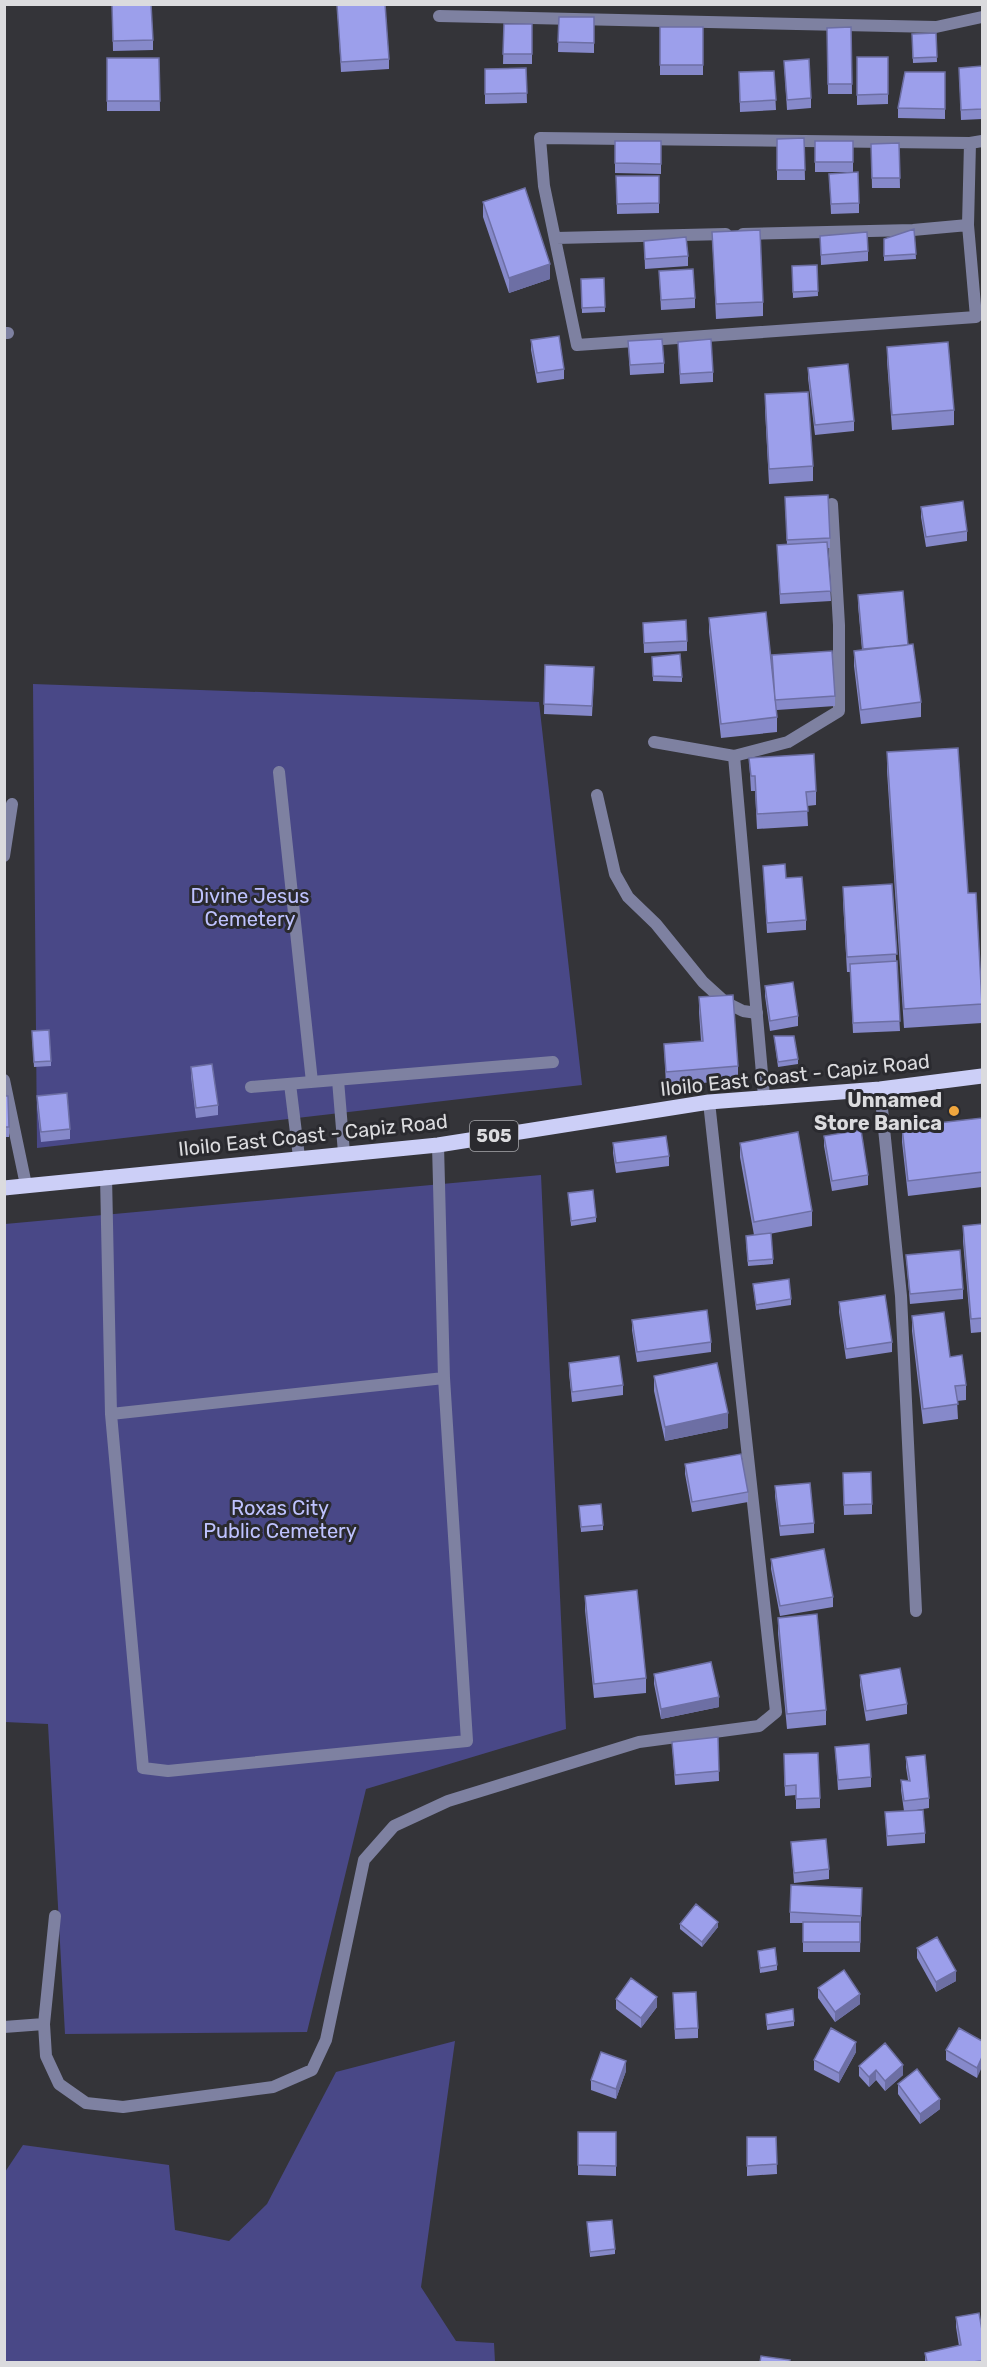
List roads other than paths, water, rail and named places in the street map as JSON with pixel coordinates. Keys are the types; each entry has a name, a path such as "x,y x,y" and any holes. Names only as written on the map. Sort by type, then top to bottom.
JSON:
{"main road":[{"name":"Iloilo East Coast - Capiz Road","path":"4,1188 106,1176 438,1145 709,1102 764,1096 880,1089 982,1076"}],"street":[{"path":"439,15 936,27 982,17"},
{"path":"970,143 968,225 976,316 578,345 544,186 540,138 970,143 982,141"},
{"path":"556,238 913,230 968,225"},
{"path":"654,741 734,756 788,742 838,711 839,625 832,504"},
{"path":"734,756 764,1096"},
{"path":"279,772 312,1082"},
{"path":"597,795 615,874 628,897 656,924 704,982 725,1002 743,1011 757,1013"},
{"path":"4,856 12,804"},
{"path":"250,1087 552,1062"},
{"path":"4,1080 26,1185"},
{"path":"338,1080 344,1154"},
{"path":"290,1084 299,1158"},
{"path":"880,1089 901,1296 916,1611"},
{"path":"55,1916 44,2024 46,2056 58,2084 86,2103 123,2108 273,2087 312,2070 326,2040 364,1860 394,1826 448,1801 639,1742 759,1726 776,1712 709,1102"},
{"path":"106,1176 111,1414 143,1768 168,1771 466,1741 444,1378 438,1145"},
{"path":"111,1414 444,1378"},
{"path":"4,2027 44,2024"}],"place":[{"name":"Unnamed Store Banica","path":"954,1111"}],"park label":[{"name":"Divine Jesus Cemetery","path":"250,908"},
{"name":"Roxas City Public Cemetery","path":"280,1520"}]}
